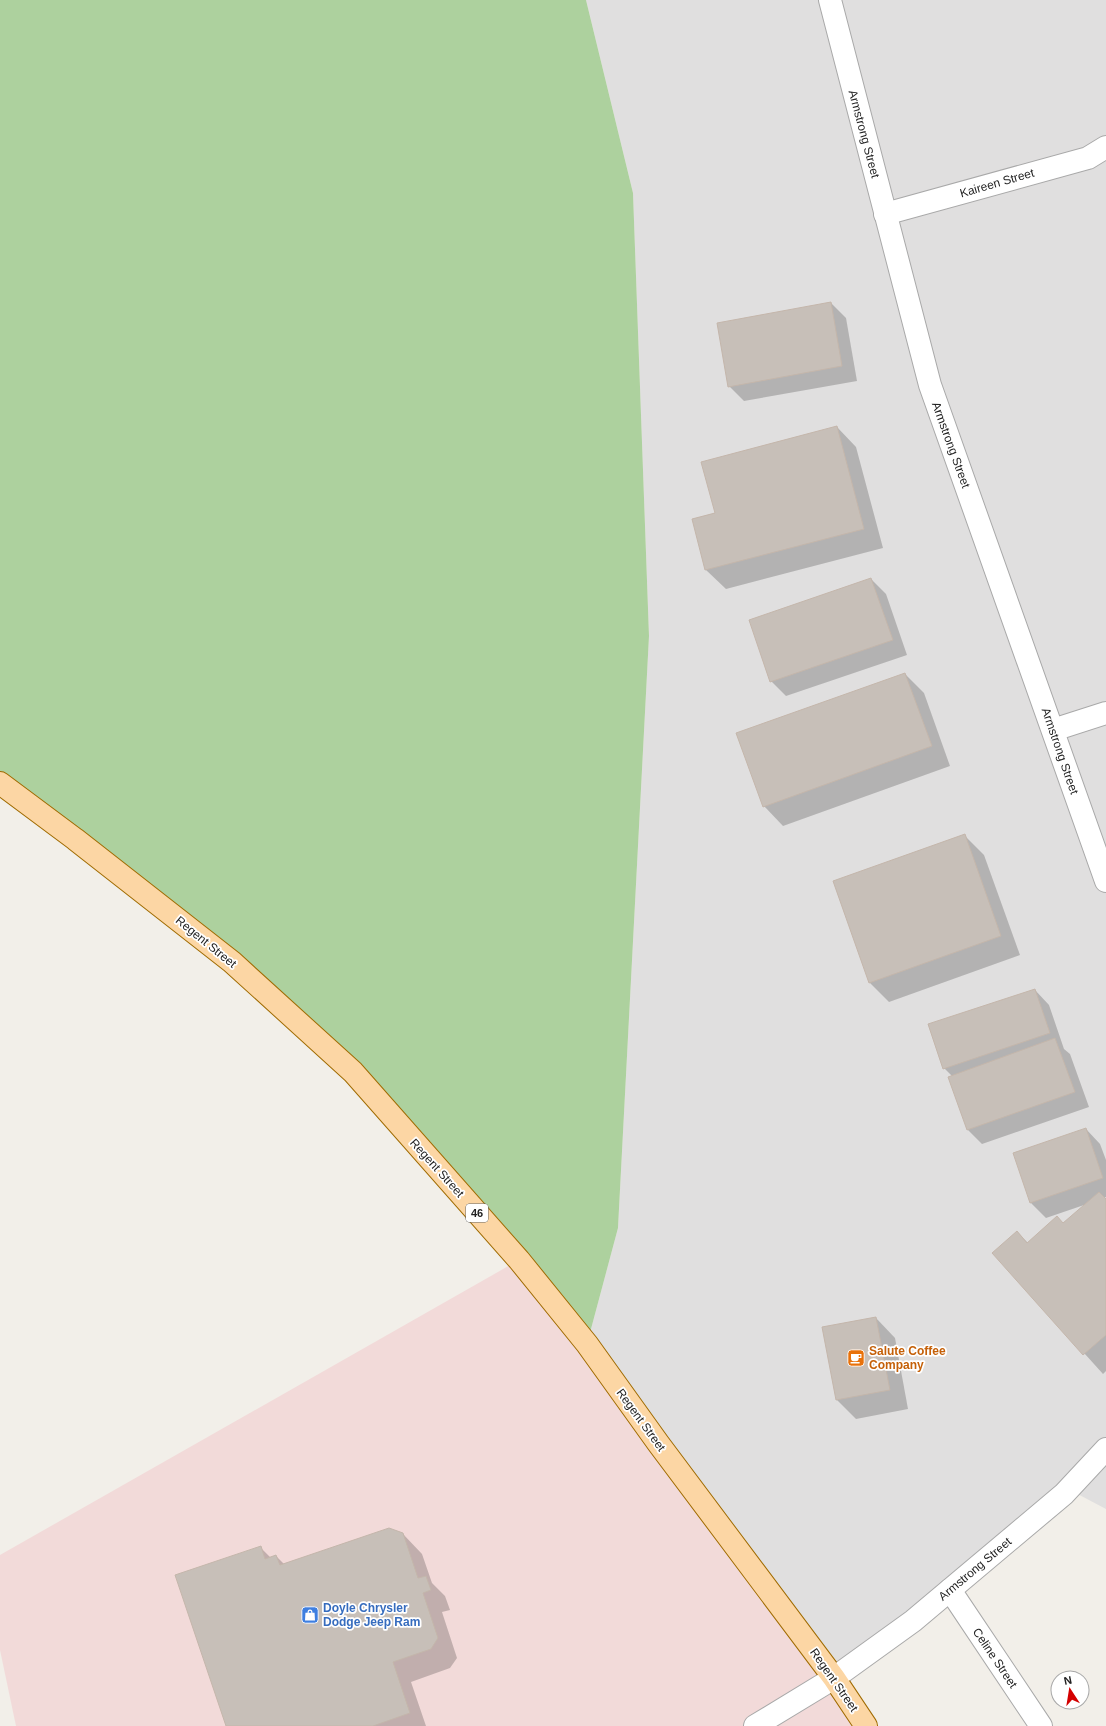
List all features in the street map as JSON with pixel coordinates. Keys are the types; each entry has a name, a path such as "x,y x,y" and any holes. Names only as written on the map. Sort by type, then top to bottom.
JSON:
{"main road":[{"name":"Regent Street","path":"0,783 232,962 353,1072 519,1260 582,1338 658,1443 834,1678 866,1726"}],"street":[{"name":"Armstrong Street","path":"830,0 930,385 1106,881"},
{"name":"Kaireen Street","path":"885,214 1088,158 1106,147"},
{"path":"1053,730 1106,713"},
{"name":"Armstrong Street","path":"756,1726 834,1678 913,1621 1064,1494 1106,1449"},
{"name":"Celine Street","path":"950,1590 1041,1726"}],"shaded area":[{"path":"586,0 1106,0 1106,1509 1070,1490 834,1678 587,1344 618,1228 649,636 633,193"},
{"path":"519,1260 866,1726 16,1726 0,1650 0,1555"}],"green space":[{"path":"0,0 586,0 633,193 649,636 618,1228 587,1344 353,1072 0,783"}],"building":[{"path":"831,302 842,366 728,387 717,323"},
{"path":"837,426 864,529 705,570 692,519 715,513 701,462"},
{"path":"871,578 893,640 770,682 749,620"},
{"path":"905,673 932,746 763,807 736,733"},
{"path":"965,834 1001,936 869,983 833,881"},
{"path":"1035,989 1050,1033 943,1069 928,1024"},
{"path":"1055,1038 1075,1092 967,1130 948,1077"},
{"path":"1086,1128 1103,1178 1030,1203 1013,1153"},
{"path":"1099,1192 1106,1199 1106,1335 1083,1355 992,1253 1017,1231 1027,1243 1057,1216 1063,1223"},
{"name":"Salute Coffee Company","path":"876,1317 890,1390 836,1400 822,1327"},
{"name":"Doyle Chrysler Dodge Jeep Ram","path":"389,1528 403,1533 418,1578 426,1576 431,1590 423,1593 438,1638 431,1649 393,1662 410,1713 373,1726 226,1726 175,1575 261,1546 265,1559 276,1555 280,1565"}],"place":[{"name":"Salute Coffee Company","path":"856,1358"},
{"name":"Doyle Chrysler Dodge Jeep Ram","path":"310,1615"}]}
